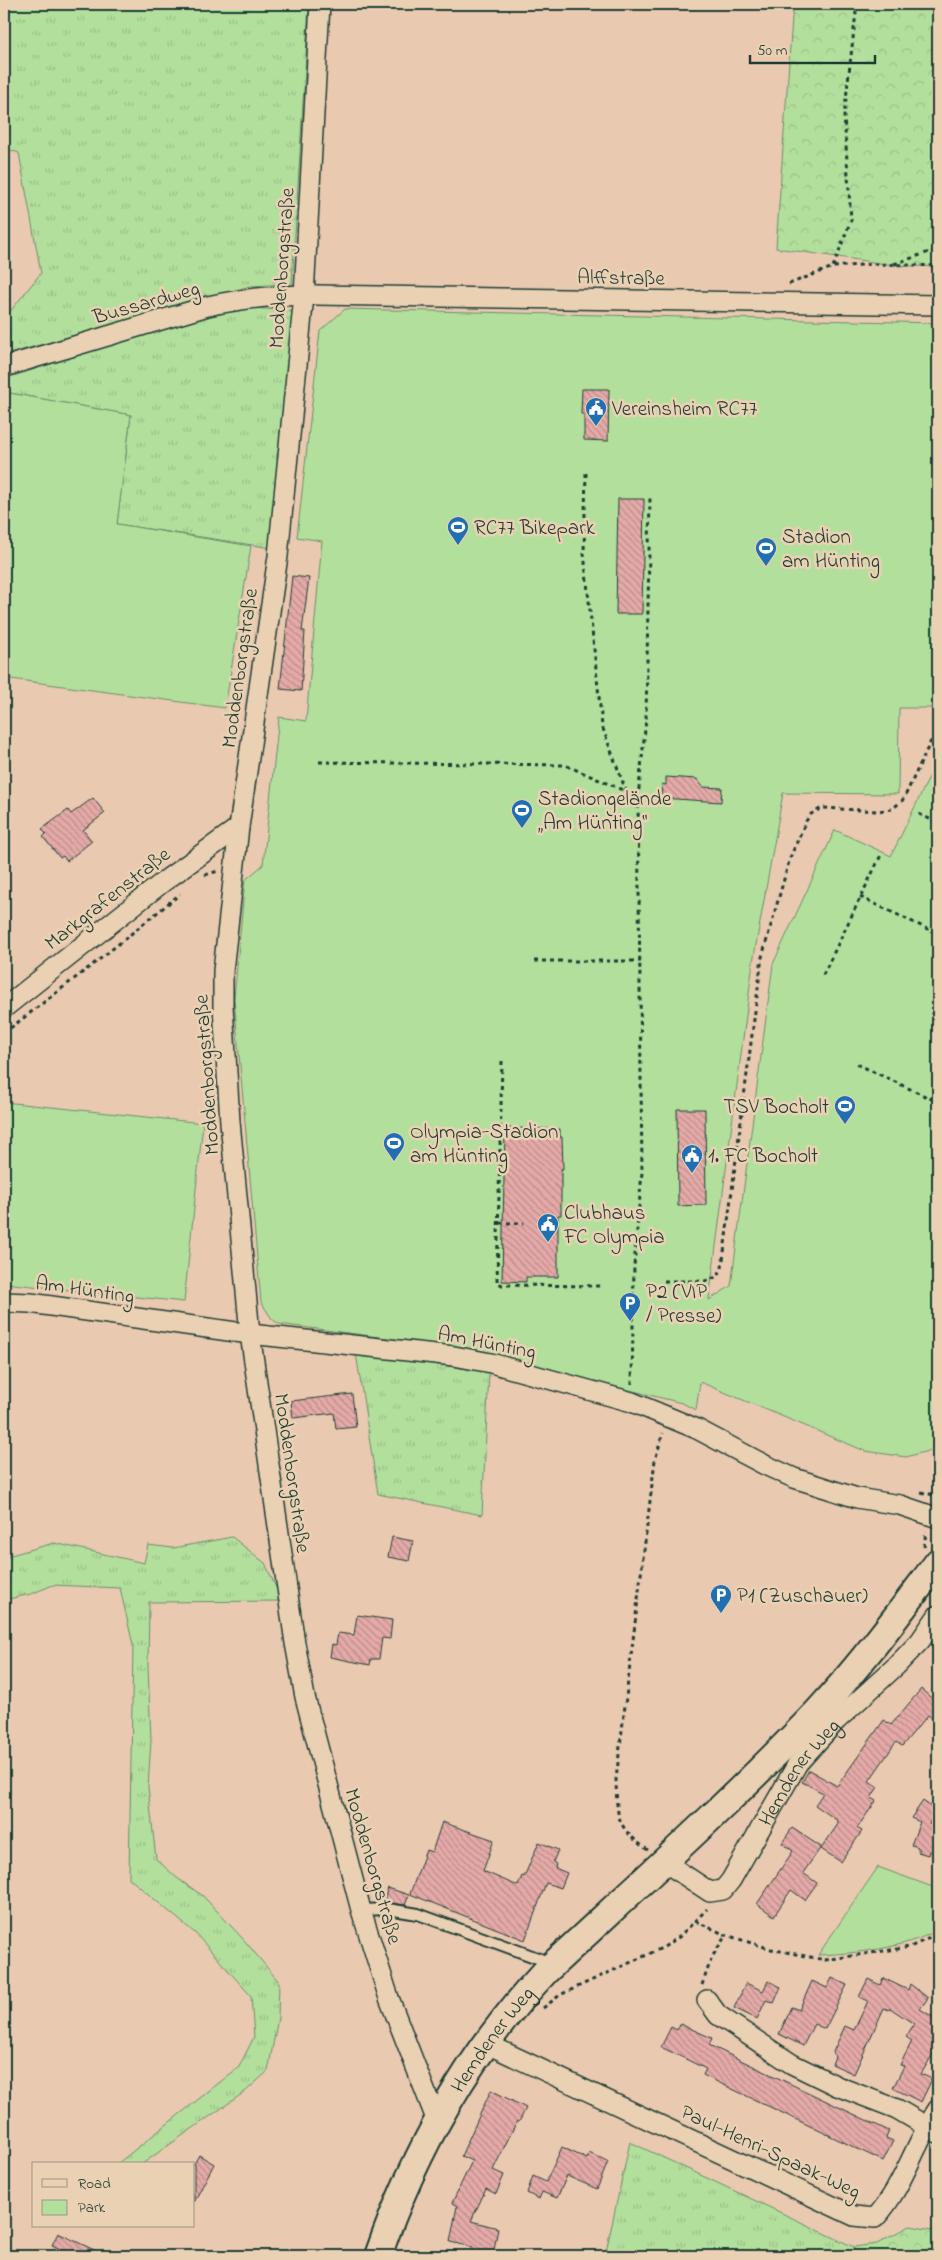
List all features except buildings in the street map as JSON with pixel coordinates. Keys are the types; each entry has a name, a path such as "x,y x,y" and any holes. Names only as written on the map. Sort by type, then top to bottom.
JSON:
{"street":[{"name":"Moddenborgstraße","path":"320,4 304,295 278,556 239,827 223,971 222,1006 230,1122 250,1334 295,1643 305,1698 361,1910 389,1998 438,2124"},
{"name":"Alffstraße","path":"304,295 938,305"},
{"name":"Bussardweg","path":"4,367 208,306 238,300 304,295"},
{"name":"Markgrafenstraße","path":"4,1008 163,882 239,827"},
{"name":"Am Hünting","path":"4,1302 30,1303 250,1334 463,1358 491,1363 632,1402 671,1417 794,1478 857,1498 900,1506 938,1518"},
{"name":"Hemdener Weg","path":"378,2256 391,2218 438,2124 485,2043 519,2000 554,1964 818,1711 862,1661 938,1562"},
{"name":"Hemdener Weg","path":"723,1890 731,1880 798,1763 836,1721 908,1653 938,1615"},
{"path":"663,1861 710,1892 723,1890"},
{"path":"707,2000 718,2015 792,2064 837,2086 897,2109 932,2129 938,2109"},
{"name":"Paul-Henri-Spaak-Weg","path":"485,2043 854,2216 875,2218 889,2203 932,2129"}],"lane":[{"path":"361,1910 388,1909 418,1914 554,1964"}],"path":[{"path":"833,267 851,220 844,116 857,4"},
{"path":"892,264 938,249"},
{"path":"586,473 584,553 602,726 626,791"},
{"path":"632,1402 634,1266 642,1172 638,798 646,719 650,495"},
{"path":"664,1281 705,1281 717,1277 722,1268 762,957 790,858 806,821 811,814 822,808 878,811 892,809 902,801 906,794 938,726"},
{"path":"319,762 564,765 626,791 638,798"},
{"path":"919,814 938,823"},
{"path":"823,975 881,855"},
{"path":"200,876 235,867"},
{"path":"4,1034 185,889"},
{"path":"860,897 938,934"},
{"path":"534,961 641,961"},
{"path":"502,1061 497,1282 502,1285 602,1286"},
{"path":"857,1064 938,1102"},
{"path":"499,1223 524,1223"},
{"path":"663,1861 633,1840 617,1817 616,1779 655,1460 662,1435 671,1417"},
{"path":"919,1492 938,1496"},
{"path":"538,2012 560,1995 664,1947 679,1937 723,1890"},
{"path":"695,1921 726,1935 771,1949 826,1960 910,1946 938,1934"},
{"path":"707,2000 702,1984 706,1971 726,1935"}],"green space":[{"path":"4,4 309,4 292,284 250,286 4,355 4,319 41,273 19,153 4,148"},
{"path":"793,4 938,4 938,267 893,265 776,248"},
{"path":"245,307 295,312 272,548 117,524 131,415 4,392 4,379 211,313"},
{"name":"Stadiongelände „Am Hünting“","path":"345,309 938,323 938,708 899,708 898,794 783,793 753,962 709,1300 731,1286 773,964 835,830 891,856 938,759 938,1446 935,1449 906,1457 865,1451 700,1382 696,1410 682,1403 456,1347 279,1324 272,1319 261,1302 234,998 245,880 263,865 279,717 306,721 322,541 297,537 320,331"},
{"path":"4,392 131,415 117,524 251,546 225,708 4,678"},
{"path":"4,1102 203,1123 184,1302 4,1283"},
{"path":"356,1353 489,1372 482,1515 378,1494"},
{"path":"232,1537 265,1563 282,1601 149,1602 148,1667 151,1740 148,1787 156,1859 177,1878 203,1896 244,1940 279,1982 278,2018 268,2071 246,2091 145,2162 120,2162 239,2067 254,2037 251,1996 195,1933 129,1878 133,1645 120,1588 53,1585 31,1594 4,1600 4,1557 54,1543 144,1563 148,1545 173,1548"},
{"path":"878,1867 938,1889 938,1930 895,1946 849,1953 818,1955"},
{"path":"630,2142 854,2247 853,2256 605,2256"},
{"path":"910,2226 938,2231 938,2256 853,2256 854,2247 877,2244"}],"place":[{"name":"Vereinsheim RC77","path":"596,427"},
{"name":"RC77 Bikepark","path":"458,546"},
{"name":"Stadion am Hünting","path":"766,567"},
{"name":"Stadiongelände „Am Hünting“","path":"522,829"},
{"name":"TSV Bocholt","path":"845,1125"},
{"name":"Olympia-Stadion am Hünting","path":"394,1162"},
{"name":"1. FC Bocholt","path":"692,1174"},
{"name":"Clubhaus FC Olympia","path":"548,1243"},
{"name":"P2 (VIP / Presse)","path":"630,1322"},
{"name":"P1 (Zuschauer)","path":"721,1614"}]}
